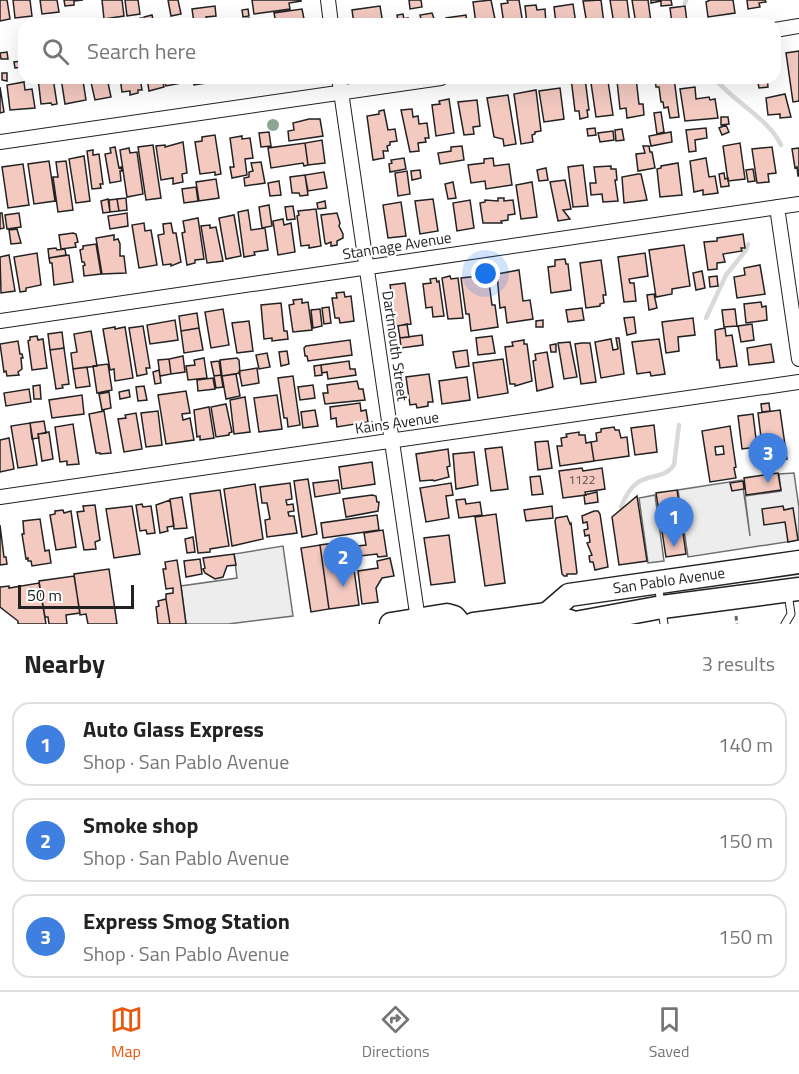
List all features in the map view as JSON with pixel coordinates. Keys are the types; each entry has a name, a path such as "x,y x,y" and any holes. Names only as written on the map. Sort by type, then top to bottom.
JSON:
{"main road":[{"name":"San Pablo Avenue","path":"547,614 569,595 799,562"},
{"name":"San Pablo Avenue","path":"474,624 547,614 575,623 663,616 793,590"},
{"path":"391,624 447,615 454,617 460,624"}],"street":[{"path":"328,0 331,18"},
{"path":"781,29 799,26"},
{"name":"Dartmouth Street","path":"340,84 418,620"},
{"path":"0,142 401,84"},
{"name":"Stannage Avenue","path":"0,321 799,204"},
{"path":"777,207 799,359"},
{"name":"Kains Avenue","path":"0,497 799,382"}],"lane":[{"path":"657,582 663,616"},
{"path":"787,623 791,614 793,590"}],"path":[{"path":"736,616 737,624"}],"shaded area":[{"path":"794,473 799,508 799,540 688,557 678,490 742,480 750,536 745,496 781,491 779,474"},
{"path":"655,495 664,561 648,563 639,498"},
{"path":"283,546 293,616 228,624 186,624 181,586 237,578 234,554"}],"building":[{"path":"0,0 7,0 10,19 0,21"},
{"path":"13,0 30,0 32,16 15,18"},
{"path":"40,0 57,0 59,12 42,14"},
{"path":"64,0 83,0 74,1 74,5 65,6"},
{"path":"102,0 122,0 124,16 104,18"},
{"path":"125,0 138,0 140,14 127,16"},
{"path":"168,0 178,0 181,14 171,16"},
{"path":"252,0 301,1 289,3 290,9 254,14"},
{"path":"409,0 421,0 422,7 410,9"},
{"path":"491,0 495,18 475,18 473,2"},
{"path":"507,0 519,0 522,18 503,18 501,4 508,3"},
{"path":"601,0 603,18 586,18 583,1"},
{"path":"610,0 627,0 629,18 613,18"},
{"path":"632,0 648,0 650,18 635,18"},
{"path":"651,0 671,0 672,5 661,6 661,1 651,3"},
{"path":"733,0 735,13 708,17 706,2"},
{"path":"747,0 765,0 766,2 759,3 760,7 748,9"},
{"path":"573,4 575,18 555,18 554,7"},
{"path":"536,5 537,10 545,9 546,18 526,18 525,6"},
{"path":"215,6 216,16 193,18 192,9"},
{"path":"380,6 382,18 353,18 352,10"},
{"path":"685,6 686,18 671,18 670,8"},
{"path":"248,9 249,16 243,17 242,10"},
{"path":"302,9 304,18 275,18 274,13"},
{"path":"432,13 434,18 421,18 420,15"},
{"path":"466,15 466,18 446,18"},
{"path":"799,51 799,101 793,102 786,53"},
{"path":"7,52 8,59 1,59 0,53"},
{"path":"2,73 7,73 7,81 2,80"},
{"path":"24,84 25,90 32,89 35,108 10,110 7,85"},
{"path":"39,84 54,84 57,104 41,104"},
{"path":"62,84 83,84 86,100 65,104"},
{"path":"91,84 108,84 111,97 95,100"},
{"path":"121,84 141,84 142,90 138,90 138,93 130,95 130,91 122,92"},
{"path":"148,84 163,84 164,87 149,91"},
{"path":"572,84 586,84 588,117 580,119 579,111 575,111"},
{"path":"591,84 608,84 613,115 596,117"},
{"path":"617,84 637,84 639,104 643,104 644,115 627,118 626,108 620,109"},
{"path":"656,84 675,84 679,117 670,118 668,107 664,108 661,102 659,87 656,87"},
{"path":"758,84 768,84 768,87 759,88"},
{"path":"0,87 4,112 0,113"},
{"path":"695,87 696,99 709,97 710,100 715,99 718,118 685,121 680,89"},
{"path":"560,88 564,119 544,122 539,91"},
{"path":"536,90 541,131 532,135 533,142 521,144 514,94"},
{"path":"785,94 791,117 780,118 780,114 768,115 766,98"},
{"path":"508,95 516,144 504,146 503,139 494,137 487,98"},
{"path":"449,99 454,133 436,136 432,105"},
{"path":"477,100 480,126 473,127 474,134 464,135 458,102"},
{"path":"412,109 413,117 418,116 419,124 427,123 429,138 425,138 426,142 418,143 419,151 410,152 401,110"},
{"path":"384,110 388,130 395,129 397,141 390,142 387,146 388,151 383,151 384,158 373,160 367,116 379,114 379,111"},
{"path":"661,112 664,132 657,134 654,113"},
{"path":"721,117 728,117 729,124 721,125"},
{"path":"320,119 323,136 289,141 288,131 294,130 293,123"},
{"path":"726,125 729,132 722,135 719,128"},
{"path":"595,128 596,135 588,136 587,129"},
{"path":"706,128 707,138 695,140 696,151 689,152 686,130"},
{"path":"622,129 624,140 616,141 615,130"},
{"path":"613,131 614,140 600,142 598,133"},
{"path":"269,132 271,146 261,147 259,133"},
{"path":"671,132 672,142 651,146 649,136"},
{"path":"215,135 221,174 215,175 215,172 200,174 195,142 202,141 202,137"},
{"path":"242,136 242,139 250,138 253,158 245,159 247,175 232,178 230,167 234,167 230,138"},
{"path":"322,140 325,163 308,165 305,143"},
{"path":"183,142 187,173 182,174 183,182 173,184 173,178 161,180 156,146 165,145 165,147"},
{"path":"305,143 308,165 304,166 303,163 271,168 268,148"},
{"path":"740,143 745,179 728,181 723,146"},
{"path":"153,145 161,198 146,200 138,147"},
{"path":"462,146 464,160 440,164 438,153 451,151 451,147"},
{"path":"643,146 649,146 655,168 638,171 636,154 645,153"},
{"path":"115,147 119,168 121,167 122,171 120,171 121,181 110,183 105,154 111,153 110,148"},
{"path":"772,147 776,173 768,174 769,182 757,183 752,149"},
{"path":"129,148 130,153 137,152 143,194 127,197 120,150"},
{"path":"799,148 799,176 798,176 792,149"},
{"path":"93,150 93,155 99,154 103,184 100,184 101,188 92,189 87,151"},
{"path":"84,156 90,201 76,203 69,159"},
{"path":"404,158 406,169 390,172 391,160"},
{"path":"493,158 494,166 509,164 512,185 486,189 485,181 471,183 468,165 484,163 484,159"},
{"path":"706,158 709,177 715,176 718,193 703,195 703,190 694,192 690,161"},
{"path":"49,161 55,201 34,204 28,164"},
{"path":"66,161 73,210 58,212 53,177 58,177 56,162"},
{"path":"261,162 265,183 245,186 244,178 249,177 249,172 253,171 251,163"},
{"path":"678,163 682,195 660,197 657,169"},
{"path":"23,164 29,205 8,208 2,167"},
{"path":"583,165 588,206 573,207 568,167"},
{"path":"611,166 611,169 616,169 618,201 603,202 602,194 591,195 590,183 596,183 594,167"},
{"path":"546,168 548,180 539,181 537,170"},
{"path":"753,169 755,181 748,182 746,170"},
{"path":"420,170 421,178 412,180 411,171"},
{"path":"407,171 410,194 398,196 395,173"},
{"path":"324,172 327,188 308,191 305,175"},
{"path":"724,173 725,179 728,178 729,186 721,187 719,174"},
{"path":"641,174 647,200 624,203 622,177"},
{"path":"305,175 308,195 300,196 299,193 292,193 290,177"},
{"path":"216,179 219,198 199,201 196,182"},
{"path":"565,180 571,209 563,210 570,219 558,221 550,182"},
{"path":"279,181 281,195 270,196 268,183"},
{"path":"453,182 456,198 448,199 445,184"},
{"path":"532,182 537,217 521,219 516,185"},
{"path":"196,187 198,201 184,203 182,189"},
{"path":"126,198 127,210 119,211 117,199"},
{"path":"498,198 504,198 504,201 513,200 515,214 508,215 508,220 501,221 502,223 483,223 480,203 485,200 498,201"},
{"path":"108,199 110,212 103,213 101,201"},
{"path":"117,199 119,211 110,212 109,200"},
{"path":"433,199 438,231 420,234 415,201"},
{"path":"470,200 474,228 457,231 453,203"},
{"path":"325,201 326,208 318,209 317,203"},
{"path":"401,202 406,236 388,238 383,205"},
{"path":"269,205 272,226 262,228 259,207"},
{"path":"293,206 295,219 287,220 285,207"},
{"path":"316,209 321,246 309,248 309,245 301,246 298,211"},
{"path":"248,210 251,230 265,228 268,250 254,252 255,255 244,257 238,212"},
{"path":"0,213 2,213 4,228 0,229"},
{"path":"19,213 21,227 7,229 5,215"},
{"path":"127,213 128,226 110,229 108,216"},
{"path":"337,213 343,238 337,241 337,245 331,246 331,242 325,243 321,215"},
{"path":"234,215 241,256 226,259 219,218"},
{"path":"198,218 204,259 195,260 195,263 187,265 182,233 185,232 183,221"},
{"path":"283,219 284,225 291,223 295,252 278,255 273,221"},
{"path":"144,223 145,231 151,230 157,265 139,268 132,225"},
{"path":"171,223 173,233 176,233 181,262 171,266 171,264 163,265 158,235 164,234 163,224"},
{"path":"210,225 210,228 216,227 223,261 207,263 201,226"},
{"path":"17,229 21,243 11,244 9,230"},
{"path":"76,234 78,242 75,243 76,247 61,249 59,235"},
{"path":"743,234 745,248 741,248 742,251 723,254 725,262 717,263 717,269 708,270 704,242"},
{"path":"114,235 114,240 118,239 120,244 120,256 124,256 126,273 102,274 96,238"},
{"path":"96,244 101,274 84,276 83,266 85,265 82,262 80,250 83,246"},
{"path":"684,245 690,286 672,289 672,294 656,297 649,250"},
{"path":"56,248 57,250 65,249 66,255 49,258 48,249"},
{"path":"37,253 41,285 26,288 26,291 20,292 14,257"},
{"path":"645,253 648,276 629,279 630,283 634,283 636,301 624,302 618,257"},
{"path":"9,255 15,291 1,293 0,257"},
{"path":"69,255 73,282 54,285 52,263 49,258"},
{"path":"565,259 568,264 571,290 551,293 548,267 555,266 555,260"},
{"path":"601,260 606,295 603,295 604,303 600,306 586,308 580,263"},
{"path":"760,265 765,294 737,298 734,277 745,275 744,268"},
{"path":"519,270 523,301 530,300 533,319 507,323 505,307 500,308 497,274"},
{"path":"702,271 705,288 696,290 693,273"},
{"path":"488,275 498,327 471,331 461,278"},
{"path":"450,276 451,279 458,278 463,318 448,319 442,278"},
{"path":"717,276 718,286 710,287 709,277"},
{"path":"436,278 437,282 439,281 444,316 433,317 432,307 426,308 423,284 431,283 430,279"},
{"path":"405,283 411,324 396,326 390,285"},
{"path":"344,292 345,297 351,296 354,321 340,323 339,318 335,318 332,298 337,298 336,293"},
{"path":"654,294 657,308 649,310 647,295"},
{"path":"302,299 302,303 308,302 312,330 293,332 289,305 294,304 293,300"},
{"path":"761,302 762,307 766,306 767,320 746,323 744,304"},
{"path":"281,303 284,331 287,331 288,339 272,341 272,338 264,339 261,305"},
{"path":"329,307 331,323 324,324 322,308"},
{"path":"582,308 584,320 568,322 566,310"},
{"path":"223,309 229,345 211,348 205,312"},
{"path":"320,309 322,326 313,328 311,310"},
{"path":"735,309 737,326 724,327 722,310"},
{"path":"197,313 199,328 181,331 179,316"},
{"path":"634,317 636,333 627,335 624,318"},
{"path":"693,318 695,335 678,337 679,351 666,353 662,322"},
{"path":"175,320 178,340 150,344 147,325"},
{"path":"543,320 543,327 536,327 536,321"},
{"path":"249,321 253,351 237,353 232,323"},
{"path":"407,324 409,337 400,338 398,326"},
{"path":"752,324 754,340 741,342 738,326"},
{"path":"143,326 150,368 146,368 147,374 137,376 129,328"},
{"path":"115,327 115,329 125,327 133,378 115,381 114,369 110,370 103,329"},
{"path":"199,328 203,350 184,353 181,331"},
{"path":"725,328 726,336 732,335 737,366 720,368 719,360 717,360 715,330"},
{"path":"91,331 97,366 73,369 71,353 77,352 74,334"},
{"path":"62,332 64,348 50,350 48,334"},
{"path":"422,335 423,345 401,348 400,338"},
{"path":"37,336 38,340 43,339 47,368 32,370 28,341 30,337"},
{"path":"492,336 495,353 478,355 476,338"},
{"path":"616,338 619,338 624,374 601,378 595,342 611,339 613,350 618,349"},
{"path":"659,339 665,374 651,376 650,372 637,374 632,342"},
{"path":"350,340 352,355 308,361 305,356 306,346"},
{"path":"524,340 524,344 527,344 532,381 515,386 515,384 510,384 505,347 513,346 512,342"},
{"path":"18,341 23,358 21,358 22,369 18,372 19,375 7,376 6,371 4,372 0,344"},
{"path":"570,342 577,377 564,379 558,343"},
{"path":"590,343 596,382 581,384 575,344"},
{"path":"556,344 556,352 551,352 550,345"},
{"path":"771,344 774,362 749,365 747,348"},
{"path":"64,348 69,384 56,389 50,350"},
{"path":"467,350 469,366 456,368 453,352"},
{"path":"287,351 289,364 281,366 279,352"},
{"path":"547,352 553,387 537,391 533,361 536,360 535,354"},
{"path":"267,353 270,367 259,369 256,355"},
{"path":"183,356 185,372 171,374 169,359"},
{"path":"204,358 207,378 188,380 186,366 195,365 194,360"},
{"path":"237,358 240,373 222,376 220,360"},
{"path":"169,359 171,374 160,376 158,360"},
{"path":"503,359 508,393 478,398 473,363"},
{"path":"219,361 221,375 214,376 211,362"},
{"path":"349,361 350,369 355,369 356,375 328,379 327,372 322,373 321,365"},
{"path":"108,364 112,390 97,393 93,366"},
{"path":"321,365 322,375 315,376 314,366"},
{"path":"87,367 90,386 76,388 73,369"},
{"path":"257,368 259,383 242,386 239,371"},
{"path":"159,370 161,383 155,384 153,372"},
{"path":"236,374 240,396 226,399 222,376"},
{"path":"429,374 433,402 428,402 428,406 417,408 416,404 410,405 406,377"},
{"path":"221,375 223,387 216,388 214,376"},
{"path":"293,376 300,425 288,427 287,418 284,418 278,378"},
{"path":"467,377 470,400 442,404 439,381"},
{"path":"213,378 215,389 198,391 197,380"},
{"path":"357,381 359,389 363,389 365,400 325,404 323,393 328,393 327,385"},
{"path":"40,385 41,399 34,399 33,386"},
{"path":"313,385 315,398 300,400 298,387"},
{"path":"144,386 147,400 138,401 136,387"},
{"path":"29,389 31,402 6,406 4,393"},
{"path":"129,390 130,397 120,399 119,392"},
{"path":"186,391 190,413 182,414 183,420 190,418 194,440 166,444 158,395"},
{"path":"109,392 111,408 102,410 99,394"},
{"path":"82,395 84,414 52,418 49,400"},
{"path":"277,395 282,429 259,432 254,398"},
{"path":"245,397 250,432 234,434 230,400"},
{"path":"360,403 361,411 366,410 368,422 337,427 336,418 331,419 330,407"},
{"path":"769,403 770,411 762,412 761,404"},
{"path":"226,404 232,432 229,435 216,437 211,407"},
{"path":"209,407 214,438 200,440 200,436 197,437 194,410"},
{"path":"315,410 318,426 303,428 301,412"},
{"path":"780,410 787,459 764,462 758,413"},
{"path":"104,411 111,453 100,454 96,453 89,414"},
{"path":"158,411 162,445 146,447 141,413"},
{"path":"136,413 142,449 124,452 118,419"},
{"path":"753,414 757,447 742,449 738,416"},
{"path":"44,421 46,433 38,434 39,438 32,439 30,423"},
{"path":"30,423 37,465 18,468 11,426"},
{"path":"73,424 79,464 67,465 67,461 60,462 55,427"},
{"path":"654,425 657,452 635,455 631,428"},
{"path":"730,426 736,478 710,482 702,431","holes":["723,446 724,454 716,455 715,447"]},
{"path":"614,427 615,430 619,430 621,438 627,437 629,456 594,461 591,442 597,441 596,433 601,432 601,429"},
{"path":"49,432 53,459 42,461 38,434"},
{"path":"579,432 579,435 585,435 586,443 591,442 594,461 560,466 557,446 562,446 561,438 567,437 566,434"},
{"path":"9,438 14,469 0,472 0,440"},
{"path":"548,441 552,468 538,470 535,442"},
{"path":"502,447 508,489 491,491 485,449"},
{"path":"448,449 449,477 434,481 420,481 416,454"},
{"path":"474,452 478,485 456,489 453,454"},
{"path":"372,462 375,484 342,489 339,467"},
{"path":"582,468 583,471 602,468 605,489 585,492 586,495 563,498 559,471"},
{"path":"778,473 781,490 746,495 744,478"},
{"path":"540,476 543,494 532,495 530,477"},
{"path":"308,479 317,534 302,537 294,481"},
{"path":"338,480 340,493 315,497 313,483"},
{"path":"743,481 744,489 732,491 730,483"},
{"path":"290,483 292,499 286,500 287,505 293,504 294,511 288,512 289,516 294,516 297,533 267,537 265,520 270,519 267,503 262,503 260,487"},
{"path":"451,483 453,495 446,496 449,518 426,522 420,488"},
{"path":"255,484 263,539 232,546 224,489"},
{"path":"220,490 229,546 198,553 190,494"},
{"path":"677,490 686,554 666,557 656,493"},
{"path":"597,492 598,502 585,504 584,495"},
{"path":"376,496 379,502 378,511 346,517 343,499"},
{"path":"637,496 647,561 619,565 612,517"},
{"path":"182,497 187,528 174,529 170,499"},
{"path":"465,499 466,504 480,502 482,515 459,518 456,500"},
{"path":"170,500 174,526 167,527 168,531 160,533 156,505"},
{"path":"142,504 143,507 151,506 155,533 147,534 146,530 140,531 136,505"},
{"path":"95,505 100,540 95,542 96,549 84,550 77,512 84,511 83,506"},
{"path":"132,506 140,554 114,558 106,509"},
{"path":"552,506 553,518 526,521 524,510"},
{"path":"783,506 784,510 793,508 798,540 788,542 785,522 764,525 762,509"},
{"path":"63,510 64,513 71,511 76,547 56,550 50,515 55,514 55,511"},
{"path":"594,511 600,514 608,567 595,570 593,562 590,562 589,556 592,555 587,543 590,542 589,535 585,536 584,530 588,529 587,522 583,523 582,516"},
{"path":"496,514 505,583 485,586 475,517"},
{"path":"377,515 379,530 323,538 321,523"},
{"path":"567,516 571,523 577,573 564,576 555,521 556,518"},
{"path":"40,519 45,551 49,550 51,563 32,566 31,561 26,559 22,534 24,534 23,521"},
{"path":"0,525 7,564 0,565"},
{"path":"383,530 387,556 378,557 377,554 360,556 358,546 366,545 364,533"},
{"path":"449,535 455,582 431,585 424,538"},
{"path":"193,537 195,552 187,553 185,539"},
{"path":"350,541 359,605 329,609 320,545"},
{"path":"320,545 329,609 311,612 301,548"},
{"path":"234,554 236,565 227,566 223,577 215,579 205,573 203,558"},
{"path":"390,558 394,576 382,578 376,588 378,602 362,604 358,571 378,568 377,561"},
{"path":"200,559 202,574 186,577 184,561"},
{"path":"177,560 186,624 170,624 166,599 166,594 173,593 173,588 166,589 163,569 166,569 165,562"},
{"path":"109,569 117,624 88,624 86,614 80,615 74,574"},
{"path":"74,576 80,613 66,615 67,624 49,624 48,617 45,617 39,581"},
{"path":"39,583 46,624 18,624 18,621 0,607 0,587 9,586 9,588"},
{"path":"166,599 170,624 158,624 156,607 159,606 158,601"}],"waterway":[{"path":"720,84 760,118 781,145"},
{"path":"706,318 726,275 746,250 748,244"},
{"path":"621,507 634,485 641,480 662,474 674,465 679,425"}],"place":[{"name":"Express Smog Station","path":"768,483"},
{"name":"Auto Glass Express","path":"674,547"},
{"name":"Smoke shop","path":"343,587"}]}
